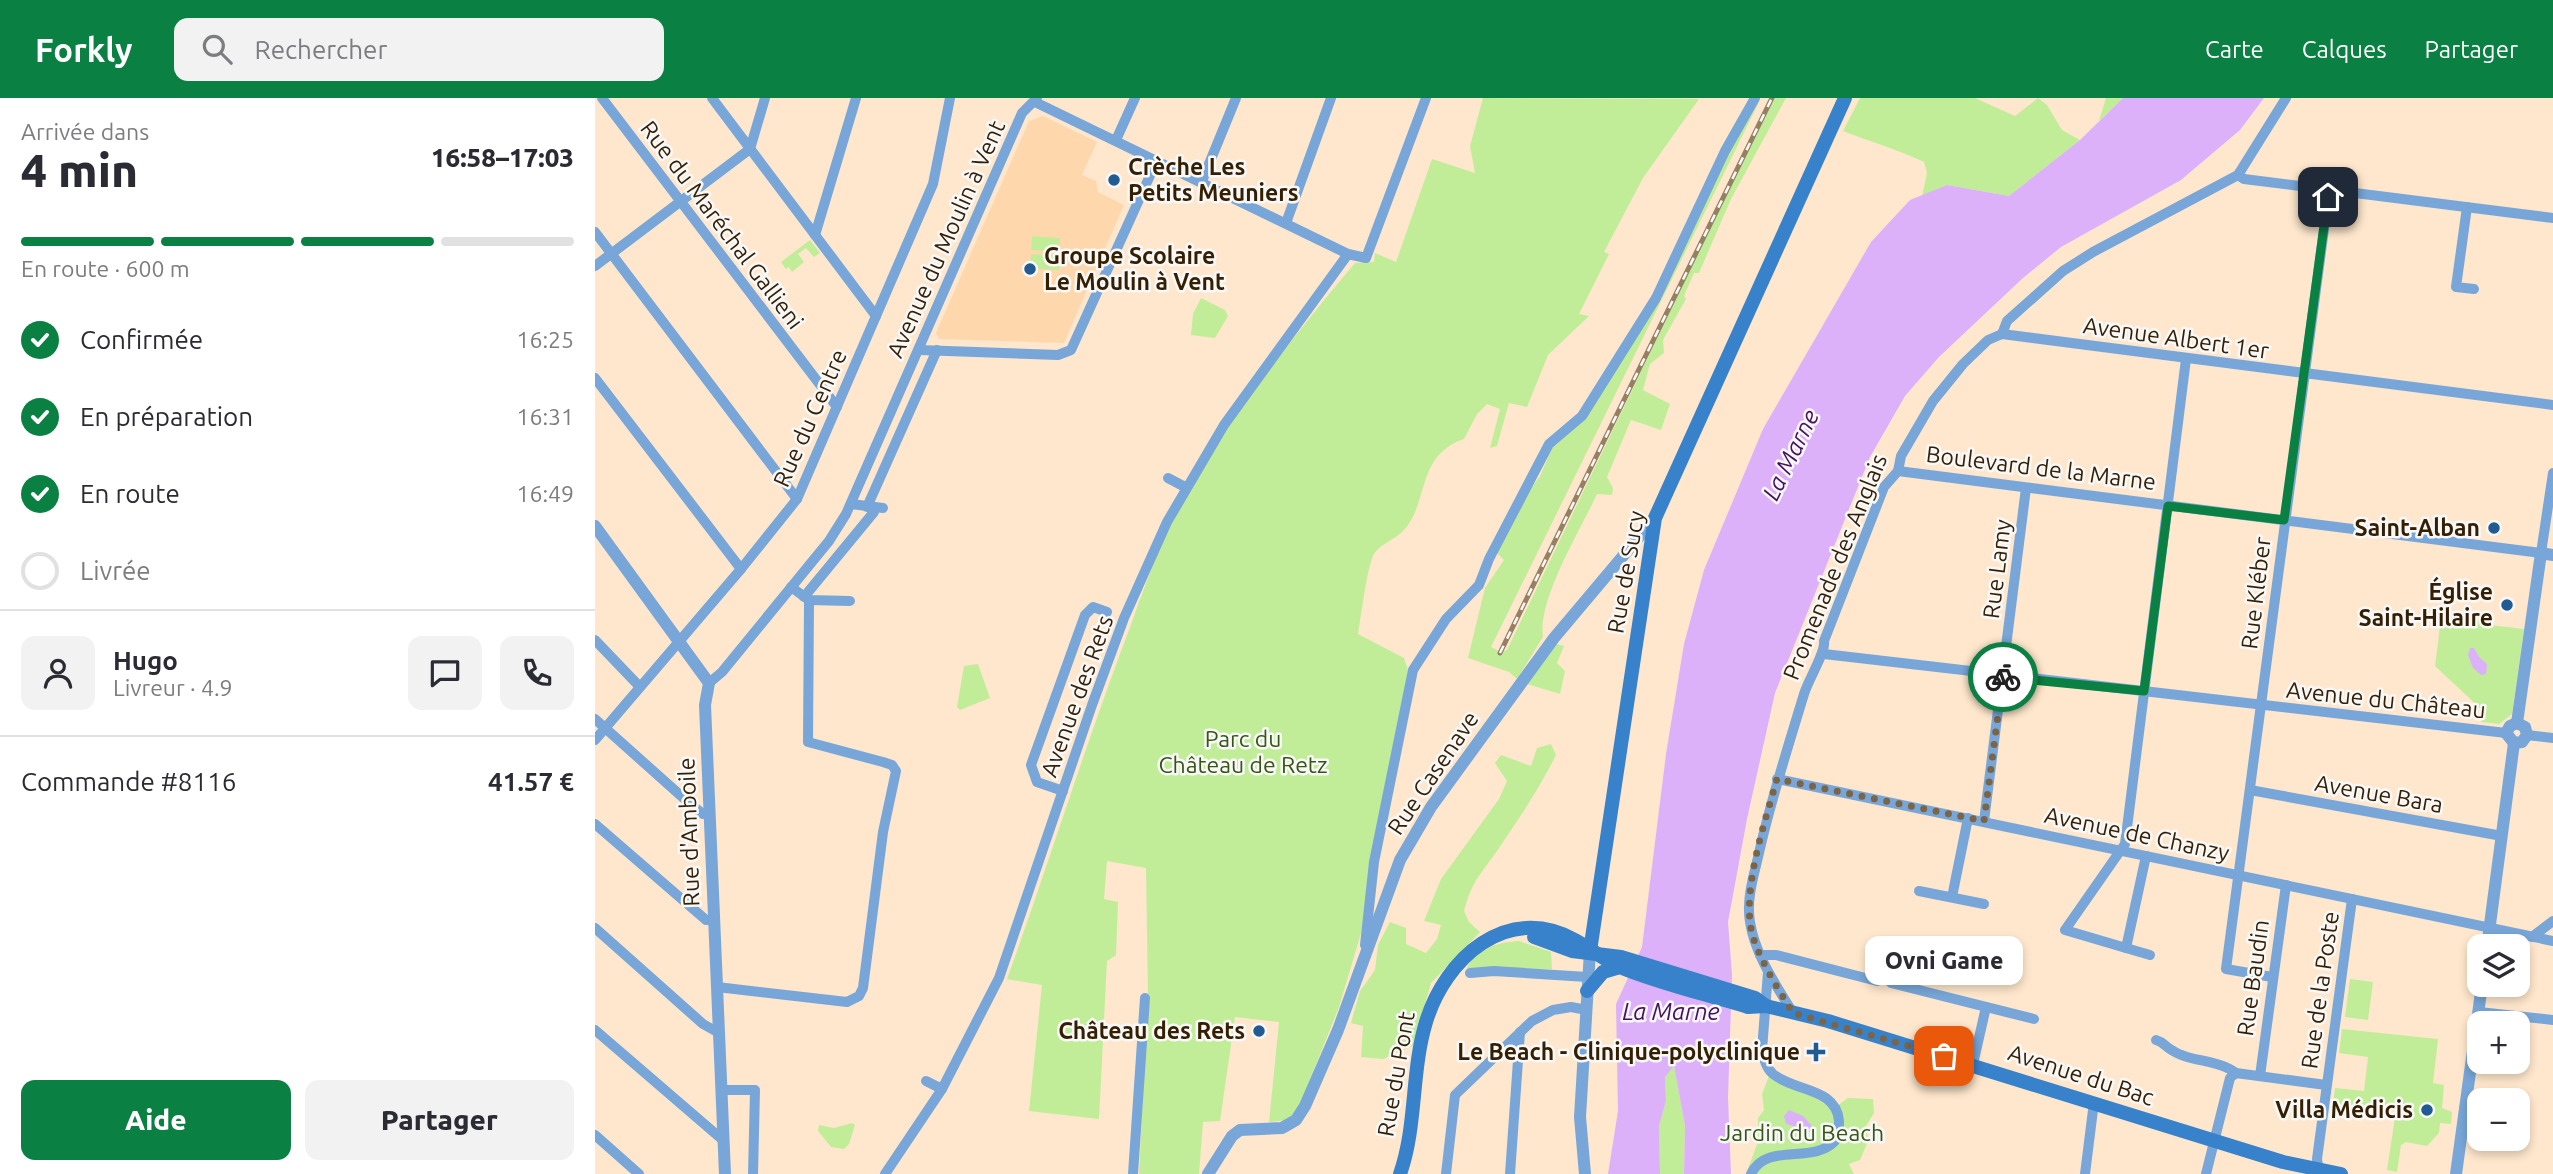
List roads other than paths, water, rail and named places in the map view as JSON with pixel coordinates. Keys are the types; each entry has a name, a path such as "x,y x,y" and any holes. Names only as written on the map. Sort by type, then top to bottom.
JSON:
{"main road":[{"name":"Rue de Sucy","path":"1590,951 1655,518 1845,98"},
{"name":"Rue du Pont","path":"1400,1174 1421,1039 1431,1006 1468,952 1486,939 1518,928 1574,939 1590,951 1621,962"},
{"path":"1587,984 1621,962"},
{"name":"Avenue du Bac","path":"1621,962 1741,1000 1752,1009 1766,1006 1793,1013 1973,1064 2319,1172 2341,1174"}],"street":[{"name":"Rue du Maréchal Gallieni","path":"602,98 837,407"},
{"path":"712,98 876,316"},
{"path":"595,266 750,149 765,98"},
{"path":"815,235 856,98"},
{"name":"Rue du Centre","path":"595,740 681,641 797,499 933,184 950,98"},
{"path":"1116,141 1135,98"},
{"path":"1202,181 1236,98"},
{"path":"1286,223 1331,98"},
{"path":"1348,254 1363,258 1368,256 1426,98"},
{"path":"1368,952 1365,946 1374,862 1413,670 1447,619 1476,591 1500,536 1549,444 1582,416 1656,298 1725,151 1755,98"},
{"name":"Promenade des Anglais","path":"1793,1013 1761,955 1749,920 1749,901 1777,779 1811,672 1824,654 1824,640 1884,487 1898,471 1901,456 1933,401 1962,365 1988,340 2002,334 2007,321 2063,271 2238,175 2286,98"},
{"name":"Avenue du Moulin à Vent","path":"709,683 722,672 838,528 1022,113 1036,100 1348,254"},
{"path":"919,350 1058,355 1071,350 1157,160"},
{"path":"2238,175 2244,179 2329,191 2553,218"},
{"name":"Rue Kléber","path":"2272,977 2226,969 2329,191"},
{"path":"2466,207 2456,287 2474,289"},
{"path":"595,232 797,499"},
{"name":"Avenue des Rets","path":"885,1174 942,1089 999,978 1124,618 1149,559 1185,487 1224,425 1348,254"},
{"name":"Avenue Albert 1er","path":"2002,334 2553,405"},
{"path":"717,987 847,1002 859,996 863,988 883,832 896,771 892,765 883,762 808,742 807,598 874,512 937,350"},
{"path":"2150,955 2065,930 2125,844 2186,359"},
{"path":"595,378 741,569"},
{"name":"Boulevard de la Marne","path":"1898,471 2547,554"},
{"path":"2517,723 2547,554 2553,473"},
{"path":"1168,478 1185,487"},
{"name":"Rue Lamy","path":"1984,821 2027,488"},
{"path":"851,503 875,507"},
{"name":"Rue Casenave","path":"1208,1174 1232,1136 1240,1130 1289,1125 1305,1106 1368,952 1400,860 1431,807 1553,638 1655,518"},
{"path":"595,526 709,683"},
{"path":"791,586 807,598 850,601"},
{"path":"1063,792 1037,782 1031,765 1084,615 1093,607 1107,612"},
{"path":"595,640 640,687"},
{"name":"Avenue du Château","path":"1824,654 2262,705 2510,738"},
{"name":"Rue d'Amboile","path":"709,683 705,705 726,1174"},
{"path":"595,719 689,803 703,814 709,814"},
{"path":"2488,934 2502,836 2510,726 2517,723 2525,727 2527,735 2522,742 2510,738"},
{"path":"2527,735 2553,738"},
{"name":"Avenue de Chanzy","path":"1777,779 2553,941"},
{"name":"Avenue Bara","path":"2249,790 2502,836"},
{"path":"1952,897 1968,818"},
{"path":"595,824 706,920 713,920"},
{"path":"2126,948 2146,856"},
{"name":"Rue Baudin","path":"2260,1076 2286,885"},
{"path":"1919,891 1984,904"},
{"name":"Rue de la Poste","path":"2319,1172 2317,1158 2352,899"},
{"path":"2532,937 2553,921"},
{"path":"595,928 703,1024 719,1032"},
{"path":"1585,1174 1580,1117 1590,951"},
{"path":"1761,955 1776,955 1877,981"},
{"name":"Promenade des Anglais","path":"1751,1174 1762,1161 1774,1156 1823,1149 1835,1141 1839,1124 1837,1108 1825,1096 1783,1082 1770,1072 1762,1050 1768,971"},
{"path":"1470,973 1587,984"},
{"path":"1891,983 2034,1019"},
{"path":"1133,1174 1145,998"},
{"path":"1446,1174 1455,1095 1532,1021 1553,1010 1571,1007 1587,1010"},
{"path":"1973,1064 1986,1007"},
{"path":"2530,1018 2553,1020"},
{"path":"595,1030 724,1141"},
{"path":"1510,1174 1520,1032"},
{"path":"2156,1040 2163,1042 2170,1050 2226,1066 2236,1073 2326,1085"},
{"path":"2206,1174 2229,1078 2236,1073"},
{"path":"2455,1174 2470,1074"},
{"path":"926,1081 942,1089"},
{"path":"722,1090 755,1090 753,1174"},
{"path":"2085,1174 2094,1102"},
{"path":"595,1135 639,1174"}],"water":[{"name":"La Marne","path":"2123,98 2264,98 2240,130 2181,180 2061,247 2023,278 1939,357 1905,396 1870,457 1775,693 1728,922 1732,975 1728,1098 1731,1174 1684,1174 1685,1126 1674,1066 1665,1077 1666,1101 1659,1126 1660,1174 1608,1174 1618,1111 1616,1004 1642,947 1666,754 1684,644 1704,570 1763,429 1871,242 1910,200 1947,185 2009,196 2080,140"},
{"path":"2470,648 2474,648 2487,664 2486,674 2481,675 2473,668 2468,655"},
{"path":"1789,1110 1803,1116 1813,1127 1812,1133 1786,1124 1784,1116"}],"railway":[{"path":"1500,653 1772,98"}],"place":[{"name":"Crèche Les Petits Meuniers","path":"1114,180"},
{"name":"Groupe Scolaire Le Moulin à Vent","path":"1030,269"},
{"name":"Saint-Alban","path":"2494,528"},
{"name":"Église Saint-Hilaire","path":"2507,605"},
{"name":"Château des Rets","path":"1259,1031"},
{"name":"Le Beach - Clinique-polyclinique","path":"1816,1052"},
{"name":"Ovni Game","path":"1944,1056"},
{"name":"Villa Médicis","path":"2427,1110"}],"park label":[{"name":"Parc du Château de Retz","path":"1243,752"},
{"name":"Jardin du Beach","path":"1802,1133"}]}
